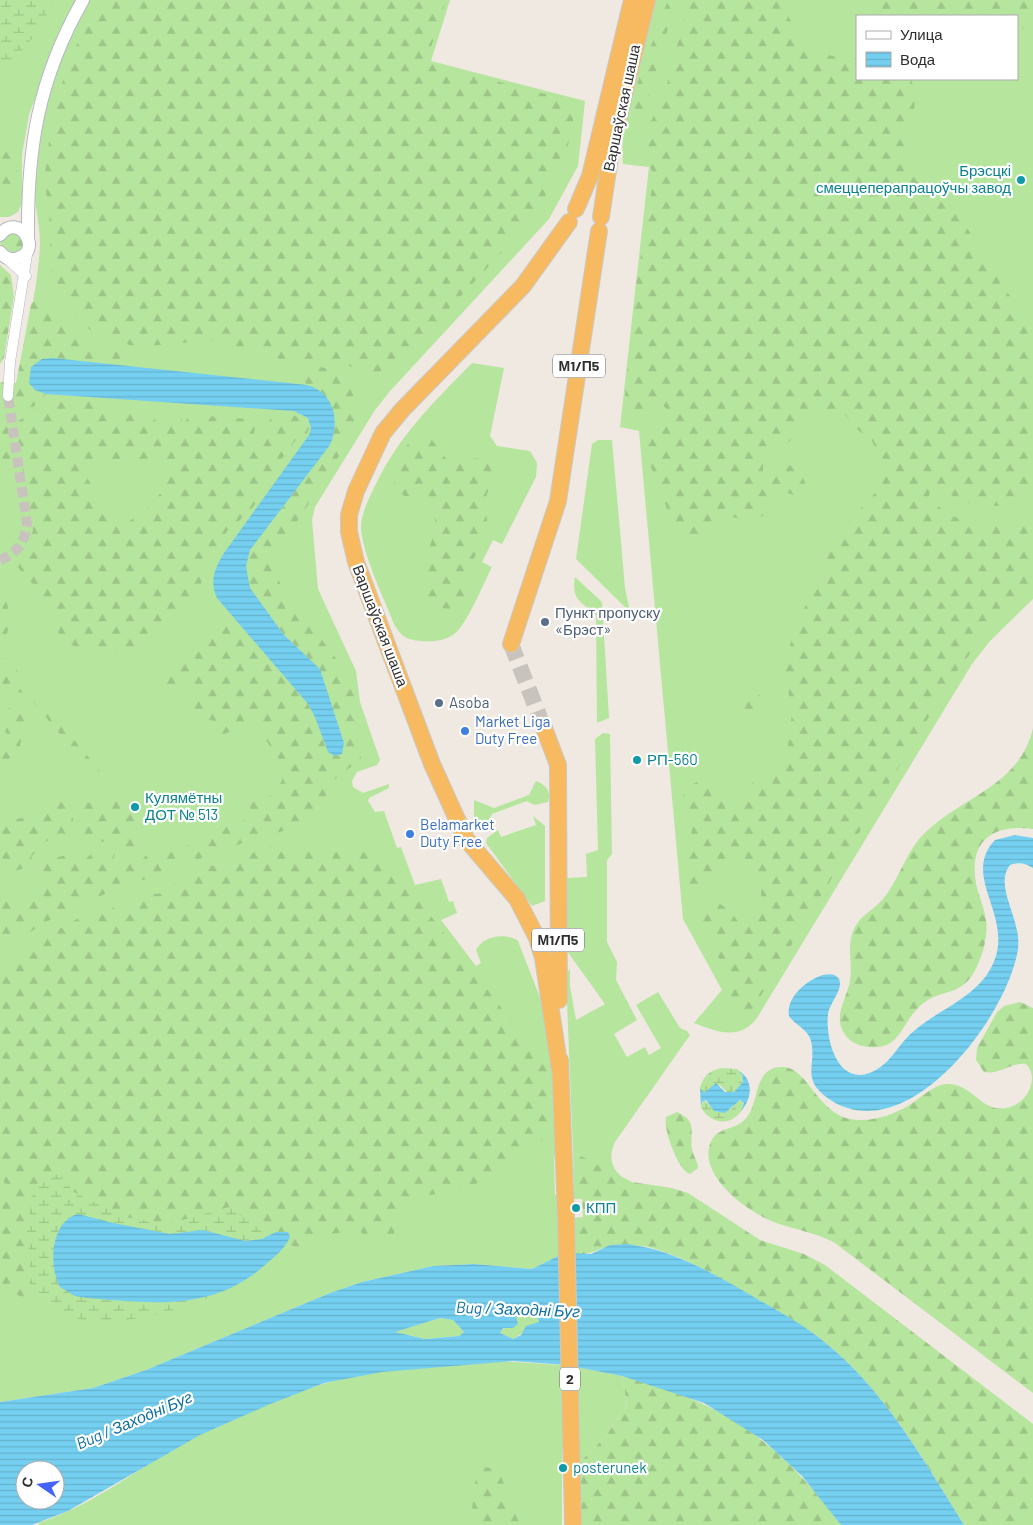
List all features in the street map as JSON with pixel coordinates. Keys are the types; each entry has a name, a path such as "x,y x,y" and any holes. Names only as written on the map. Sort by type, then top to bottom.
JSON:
{"highway":[{"name":"Варшаўская шаша","path":"560,1070 546,975 537,938 517,899 466,839 433,767 356,562 348,522 356,491 383,433 408,403 523,286 573,216 590,176 632,0"},
{"name":"Варшаўская шаша","path":"511,644 558,501 612,144 647,0"},
{"name":"Варшаўская шаша","path":"544,728 558,765 560,1070 568,1309"},
{"name":"2","path":"568,1309 573,1525"}],"street":[{"path":"8,396 10,362 26,276 31,152 37,114 52,65 83,0"},
{"path":"2,232 22,214 28,201"},
{"path":"2,232 17,228 28,243"},
{"path":"2,254 18,258 28,243"},
{"path":"2,254 26,276"}],"green space":[{"path":"0,0 76,0 44,73 29,115 22,155 22,203 18,212 9,217 0,217"},
{"path":"0,0 55,0 39,28 25,47 17,55 0,66"},
{"path":"90,0 450,0 431,61 585,101 578,166 549,219 391,390 375,410 315,507 312,520 318,589 356,671 360,702 380,760 377,765 357,772 352,781 353,787 363,793 389,784 389,788 369,798 368,801 375,812 384,811 397,848 401,847 415,885 441,879 449,902 453,901 457,913 441,920 476,966 481,963 476,950 484,941 501,936 518,941 539,995 551,1039 557,1146 554,1160 555,1195 558,1195 560,1255 532,1269 474,1264 433,1266 362,1282 330,1293 146,1370 93,1388 0,1402 0,382 16,383 34,296 40,244 34,180 39,133 44,110 50,86 67,41"},
{"path":"99,0 446,0 426,63 573,101 573,123 568,145 545,196 529,223 392,370 376,375 328,359 292,361 214,340 148,346 129,345 90,330 77,317 51,274 49,208 44,181 52,118 61,86 76,46"},
{"path":"655,0 1033,0 1033,599 990,641 972,664 757,1018 743,1030 736,1032 720,1031 694,1023 722,990 683,919 639,431 620,427 649,167 623,164 624,123 638,61"},
{"path":"668,0 777,0 800,34 818,50 841,58 856,58 856,80 911,80 915,101 914,112 906,142 903,164 916,164 924,172 967,228 1013,301 1033,325 1033,495 999,506 972,504 934,488 930,490 929,497 948,515 987,525 1033,525 1033,587 989,629 956,672 754,1007 741,1015 732,1011 729,978 705,932 700,918 706,907 718,903 729,909 739,923 750,922 760,907 761,898 758,880 746,865 738,861 706,889 695,891 689,888 686,879 686,868 692,828 683,794 687,787 701,780 707,783 721,801 734,801 753,782 780,762 788,746 792,714 785,671 792,636 839,531 876,492 882,463 872,441 853,426 843,412 822,410 811,416 790,441 772,453 763,463 763,474 768,476 789,465 800,469 806,486 804,495 799,497 785,492 780,493 765,515 755,519 726,517 719,523 711,535 704,540 690,540 682,537 677,531 672,523 649,462 647,450 651,435 654,429 665,419 667,409 661,404 656,404 644,417 636,420 627,415 624,406 636,284 654,176 644,151 644,136 665,92 684,19 682,8 678,7 672,14 644,113 635,112 633,95"},
{"path":"883,0 1033,0 1033,21 1018,31 1018,15 872,15 872,11"},
{"path":"0,96 2,140 18,173 17,187 12,196 0,204"},
{"path":"13,230 27,242 15,257 1,248 0,240"},
{"path":"0,265 11,275 14,296 4,358 0,364"},
{"path":"37,298 44,300 74,334 89,343 131,356 135,361 133,364 53,358 40,392 46,394 33,407 18,408 13,400 31,304"},
{"path":"472,363 504,368 490,436 497,446 530,451 537,463 536,477 502,544 493,540 482,562 492,567 470,613 459,629 443,640 411,640 399,632 394,624 374,575 362,536 363,516 368,500 384,468 406,435 430,406"},
{"path":"317,367 336,373 349,386 355,405 353,425 347,441 334,464 272,560 281,586 356,685 361,759 330,783 329,794 314,803 311,820 306,828 300,826 245,842 89,900 83,899 0,951 2,923 0,901 13,898 26,903 29,896 42,897 49,884 39,876 46,860 71,854 83,862 94,851 107,846 115,854 110,869 117,872 117,864 126,859 140,867 142,860 152,848 165,855 223,831 230,822 237,826 250,815 250,803 272,795 282,781 280,761 254,722 224,734 216,731 217,721 198,717 191,713 189,709 187,704 200,694 193,689 162,688 158,681 196,652 229,611 308,704 315,717 326,749 338,756 344,751 344,743 320,669 284,635 250,588 246,566 250,550 330,445 335,426 334,416 315,387 307,385 303,379 306,371"},
{"path":"0,382 4,382 2,410 11,437 14,462 0,470"},
{"path":"51,398 102,402 118,416 131,409 147,410 160,426 169,411 181,411 182,426 191,414 256,419 254,434 247,446 261,443 271,417 291,415 304,418 309,428 306,436 295,441 264,483 270,485 249,512 226,532 227,542 202,565 201,589 149,643 102,656 60,641 54,608 13,562 28,546 33,530 18,441 21,435 18,421 38,408 49,409","holes":["88,459 160,463 166,485 152,505 124,525 110,521 86,475"]},
{"path":"425,436 433,441 443,456 451,461 456,462 477,458 486,461 492,469 486,502 486,533 471,566 465,598 459,605 450,609 441,608 432,602 425,592 423,581 435,522 432,505 424,499 404,496 396,488 394,477 398,460 403,450 412,441"},
{"path":"598,440 612,440 625,588 630,612 576,559 592,444"},
{"path":"575,577 602,602 609,718 597,723 596,615 578,599 574,591"},
{"path":"0,584 8,607 9,624 0,656"},
{"path":"0,656 15,668 113,787 124,794 133,812 145,820 130,838 143,844 138,849 126,853 111,843 93,842 88,850 84,847 83,835 77,838 61,833 44,843 31,857 36,862 30,868 0,876 0,826 15,819 41,815 53,801 61,801 64,797 73,805 73,821 68,825 73,826 79,821 78,806 92,803 101,806 106,802 107,792 27,694 18,692 0,698"},
{"path":"750,693 759,694 762,700 760,711 756,718 747,724 742,719 741,708 743,701"},
{"path":"11,707 23,714 29,734 20,743 20,750 11,754 9,761 0,770 0,745 7,745 11,738 5,732 7,727 0,718 4,711"},
{"path":"1033,728 1033,829 1009,829 999,831 990,836 983,842 975,862 975,876 985,914 986,931 982,954 972,976 958,988 925,1002 911,1016 897,1037 891,1042 884,1046 875,1047 855,1043 842,1030 840,1023 841,1009 850,981 850,942 854,929 863,916 879,903 888,892 914,845 920,838 951,812 1001,779 1015,765 1026,749"},
{"path":"603,733 610,734 612,854 607,860 607,942 617,962 616,980 637,1020 614,1034 627,1057 645,1047 649,1055 661,1048 636,1005 658,992 680,1028 687,1031 690,1035 615,1142 611,1157 612,1162 616,1171 624,1179 573,1152 566,976 570,968 570,986 576,1020 605,1004 567,951 567,878 587,877 586,854 598,850 595,739"},
{"path":"536,781 547,789 549,795 548,802 534,805 527,801 492,814 486,825 479,826 474,822 474,800 494,808 529,795"},
{"path":"533,816 545,826 545,901 532,906 486,843 487,838 498,830 501,837 536,825"},
{"path":"269,846 321,849 321,858 330,860 334,852 381,851 549,1070 551,1127 544,1139 520,1157 500,1178 497,1176 456,1191 416,1197 401,1207 393,1237 367,1241 359,1229 322,1236 306,1252 287,1243 290,1237 269,1236 48,1294 37,1301 21,1297 0,1285 0,1193 7,1189 0,1172 1,970 39,942 66,925 94,911 109,906 121,911 150,893 158,894 177,882 201,875 210,866 224,864"},
{"path":"1020,1002 1033,1008 1033,1393 835,1243 820,1236 774,1222 739,1202 719,1181 712,1169 709,1156 710,1144 714,1137 718,1133 741,1123 746,1118 751,1110 760,1081 769,1070 775,1068 784,1067 792,1069 807,1082 829,1108 839,1115 850,1119 866,1120 890,1115 911,1104 932,1089 947,1084 957,1085 965,1089 987,1105 995,1108 1015,1105 1029,1091 1031,1085 1032,1074 1026,1064 1015,1065 995,1072 984,1072 976,1060 977,1048 997,1012 1004,1006"},
{"path":"722,1068 737,1069 741,1073 743,1080 740,1086 728,1093 720,1085 704,1093 701,1092 700,1088 705,1077 714,1070"},
{"path":"704,1100 717,1112 731,1109 737,1101 742,1101 744,1105 740,1112 730,1120 717,1121 705,1113 701,1107"},
{"path":"677,1112 688,1120 692,1128 691,1143 698,1168 690,1174 685,1171 676,1158 667,1131 666,1117"},
{"path":"573,1152 632,1182 672,1188 688,1193 760,1240 804,1254 825,1265 1033,1424 1033,1525 964,1525 901,1426 865,1380 822,1340 784,1314 686,1260 648,1247 626,1245 603,1248 586,1254 574,1253 573,1218 583,1217 582,1199 574,1199"},
{"path":"58,1174 74,1192 125,1217 168,1224 229,1207 269,1236 245,1241 216,1232 197,1230 170,1234 113,1223 86,1215 72,1215 75,1296 112,1300 164,1302 218,1294 182,1307 138,1318 95,1321 75,1318 58,1311 32,1288 27,1231 33,1188"},
{"path":"521,1314 537,1316 539,1322 513,1339 500,1333 503,1328 513,1328 516,1317"},
{"path":"440,1318 453,1320 464,1332 459,1336 425,1339 394,1332"},
{"path":"500,1361 562,1365 564,1448 562,1449 562,1525 39,1525 38,1523 81,1505 201,1434 292,1394 344,1378 366,1374 411,1368"},
{"path":"577,1367 622,1376 627,1404 606,1436 579,1463"},
{"path":"622,1376 658,1386 690,1398 719,1412 746,1429 795,1470 841,1525 581,1525 579,1463 606,1436 627,1404"},
{"path":"484,1467 496,1469 500,1474 520,1525 472,1525 474,1486"}],"water":[{"path":"53,358 307,385 324,394 333,409 335,427 330,445 250,550 246,566 250,588 284,635 320,669 344,743 342,754 335,756 328,752 308,704 217,598 213,586 216,569 224,553 309,435 311,428 308,418 294,411 46,394 35,390 29,383 31,367 42,359"},
{"path":"1015,835 1033,838 1033,868 1022,864 1013,864 1010,865 1006,873 1006,893 1016,926 1018,949 1010,977 995,1008 974,1040 949,1069 920,1092 890,1107 859,1111 829,1099 820,1092 812,1078 810,1037 789,1016 789,1006 793,997 800,989 818,977 827,974 834,975 839,979 840,987 829,1010 828,1025 832,1049 837,1059 843,1068 852,1073 862,1075 874,1071 886,1063 914,1031 963,998 988,973 997,954 998,936 995,918 985,886 983,870 985,855 995,840"},
{"path":"739,1071 747,1079 750,1090 745,1106 741,1111 744,1103 740,1100 725,1113 714,1111 706,1100 702,1102 701,1107 700,1088 704,1093 716,1083 725,1092 734,1092 743,1082"},
{"path":"78,1214 170,1234 203,1230 245,1241 262,1239 276,1232 288,1232 290,1237 279,1252 265,1265 245,1280 224,1291 180,1301 135,1302 87,1298 75,1296 60,1287 54,1267 54,1245 57,1234 69,1218"},
{"name":"Bug / Заходні Буг","path":"627,1244 672,1255 728,1282 803,1326 844,1359 865,1380 901,1426 964,1525 841,1525 802,1476 763,1440 704,1403 622,1376 566,1365 513,1361 382,1372 324,1383 200,1435 68,1511 32,1525 0,1525 0,1402 93,1388 146,1370 330,1293 362,1282 433,1266 474,1264 532,1269 560,1255 571,1253 591,1254 610,1245","holes":["521,1314 537,1316 539,1322 526,1326 521,1335 513,1339 500,1333 503,1328 513,1328 518,1324 516,1317","440,1318 453,1320 464,1332 459,1336 425,1339 395,1332"]}],"tunnel":[{"path":"0,560 11,554 19,546 24,537 27,524 8,396"},
{"path":"511,644 544,728"}],"place":[{"name":"Брэсцкі смеццеперапрацоўчы завод","path":"1021,180"},
{"name":"Пункт пропуску «Брэст»","path":"545,622"},
{"name":"Asoba","path":"439,703"},
{"name":"Market Liga Duty Free","path":"465,731"},
{"name":"РП-560","path":"637,760"},
{"name":"Кулямётны ДОТ № 513","path":"135,807"},
{"name":"Belamarket Duty Free","path":"410,834"},
{"name":"КПП","path":"576,1208"},
{"name":"posterunek","path":"563,1468"}]}
